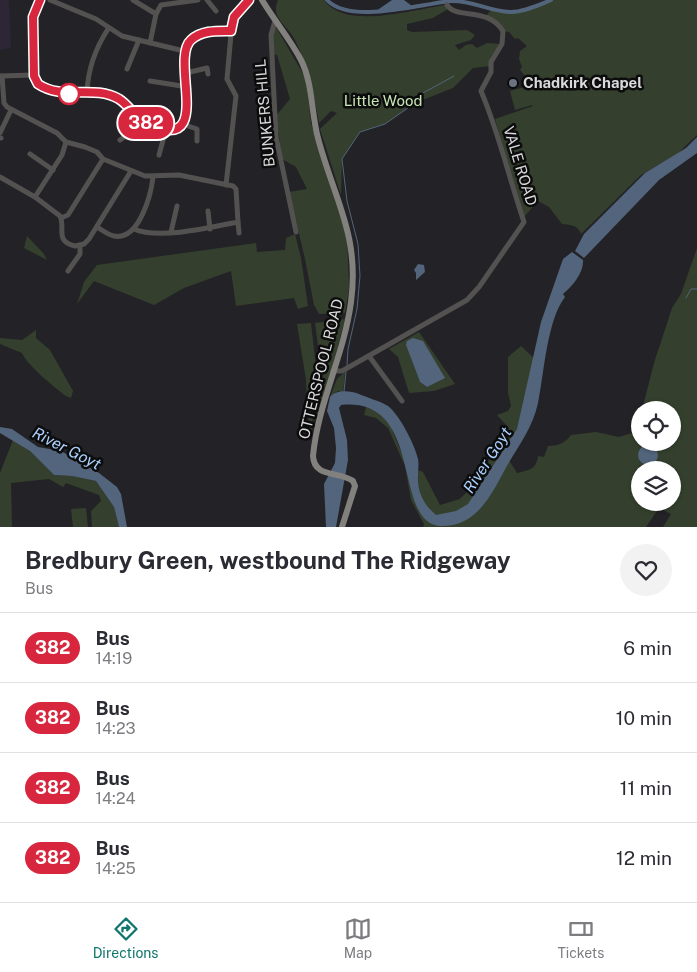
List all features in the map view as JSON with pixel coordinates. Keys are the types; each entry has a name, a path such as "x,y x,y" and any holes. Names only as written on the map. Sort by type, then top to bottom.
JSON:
{"main road":[{"name":"OTTERSPOOL ROAD","path":"262,0 301,60 307,77 317,136 345,216 350,239 353,280 351,302 313,452 313,462 316,467 324,472 345,477 353,481 355,486 342,527"}],"street":[{"path":"32,0 39,2 33,19 34,76 38,84 59,94 87,92 119,99 141,121 166,129 175,130 182,124 188,87 184,51 191,40 200,34 231,31"},
{"path":"50,0 96,19 108,29 139,40 184,51"},
{"path":"132,0 156,14"},
{"path":"150,43 160,3 198,0"},
{"path":"207,0 216,11"},
{"path":"226,186 236,96 227,78 231,57 231,31 234,17 249,0"},
{"name":"VALE ROAD","path":"333,371 342,371 467,300 524,222 511,187 492,118 481,91 491,72 491,62 502,44 503,31 486,16 455,11 447,5"},
{"name":"BUNKERS HILL","path":"275,21 271,35 276,138 296,232"},
{"path":"87,92 90,64 98,44 108,29"},
{"path":"127,69 139,40"},
{"path":"186,73 207,68 208,74"},
{"path":"34,76 1,76 4,103 11,110 57,133 66,142 85,146 97,152 103,159 131,171 152,177 187,176 236,189 239,233"},
{"path":"150,81 188,87"},
{"path":"0,136 11,110"},
{"path":"120,140 136,129 141,121"},
{"path":"182,124 197,129 197,141"},
{"path":"159,154 166,129"},
{"path":"35,197 65,150 66,142"},
{"path":"30,154 52,170"},
{"path":"61,218 68,215 103,159"},
{"path":"0,177 35,197 61,218 62,238 70,245 80,246 90,239 131,171"},
{"path":"97,227 113,236 130,233 134,229 147,203 152,177"},
{"path":"171,232 177,206"},
{"path":"208,211 210,229"},
{"path":"134,229 148,232 171,232 210,229 238,222"},
{"path":"68,271 80,254 80,246"},
{"path":"369,356 402,401"}],"shaded area":[{"path":"0,0 9,0 11,48 0,50"}],"green space":[{"name":"Little Wood","path":"278,0 324,0 334,9 347,14 363,16 381,16 446,5 448,9 433,18 407,24 407,30 412,32 467,30 475,35 471,40 455,45 459,50 466,45 472,44 477,48 487,43 502,44 491,66 473,68 453,88 415,103 385,124 360,132 342,159 341,195 320,129 337,113 331,111 319,123 313,91 304,60 295,40 276,12"},
{"path":"551,0 697,0 697,135 677,154 641,175 581,234 576,227 562,224 549,207 538,201 524,217 495,119 533,106 515,110 510,91 528,86 523,78 525,76 520,70 522,67 519,59 520,51 527,46 518,38 515,39 509,32 503,31 486,16 492,9 512,12"},
{"path":"276,27 306,79 311,123 347,233 349,289 345,313 319,314 314,305 289,192 307,189 296,167 282,159 276,116 290,99 277,55 273,54 273,34"},
{"path":"295,234 301,258 308,306 298,309 294,298 236,306 231,271 184,288 154,305 94,281 77,304 84,282 97,265 256,243 257,252 285,250 286,238"},
{"path":"27,236 44,254 47,260 24,248"},
{"path":"697,248 697,527 663,527 671,514 665,511 681,511 681,461 631,461 631,511 657,511 646,527 423,527 424,524 411,500 405,466 388,428 376,418 364,415 366,407 380,412 391,427 407,466 423,472 440,505 460,499 477,481 492,455 489,450 500,440 507,426 497,415 508,411 511,406 508,393 508,357 521,346 538,362 532,408 507,457 517,473 534,467 538,456 544,457 548,446 561,443 571,435 596,432 619,437 631,433 631,451 681,451 681,401 644,401 654,363 672,308 681,294"},
{"path":"345,319 314,435 322,377 315,323"},
{"path":"311,323 317,376 311,436 307,409 306,380 297,324"},
{"path":"36,330 36,338 50,350 73,391 71,398 41,376 29,364 22,353 0,344 0,338 22,340"},
{"path":"419,332 455,384 434,391 409,393 398,357 389,349","holes":["406,345 427,387 420,382"]},
{"path":"345,372 343,392 338,391 330,397 337,379"},
{"path":"13,440 30,451 54,475 72,476 96,481 114,507 119,527 92,527 91,511 101,501 99,495 66,483 63,487 49,479 11,483 12,527 0,527 0,473"},
{"path":"86,508 88,527 73,527 71,509"}],"water":[{"path":"392,0 404,0 412,6 376,11"},
{"path":"697,137 697,153 659,180 584,258 575,251 584,234 645,173 686,148"},
{"path":"572,252 583,260 583,265 577,278 563,294 565,297 554,319 536,411 526,435 483,506 465,521 453,525 440,526 425,520 416,505 397,439 385,420 367,407 341,405 339,408 347,440 348,460 336,527 326,527 324,484 335,463 336,448 334,428 327,411 330,397 340,392 355,393 381,403 388,406 397,416 410,438 418,459 418,481 422,497 436,515 456,511 468,504 517,429 541,322 563,259"},
{"path":"418,264 424,265 425,272 416,280 414,270"},
{"path":"413,338 423,341 445,378 427,387 420,382 406,345 407,341"},
{"path":"0,427 12,429 38,447 61,451 99,473 117,487 121,494 127,527 119,527 114,507 96,481 72,476 54,475 30,451 0,433"},
{"path":"639,451 657,451 658,455 656,461 640,461 639,459"}],"waterway":[{"path":"327,0 338,7 352,11 368,12 404,9 451,1 466,2 496,10 516,12 551,0"},
{"path":"347,365 348,349 357,309 360,276 358,244 347,201 342,159 360,132 385,124 415,103 423,93 454,76"},
{"path":"686,298 691,289 697,289"},
{"path":"344,392 346,372"}],"bus line":[{"name":"382","path":"40,0 35,9 33,19 34,76 38,84 59,94 87,92 119,99 137,118 152,126 172,131 177,130 181,126 188,97 184,59 184,51 187,44 200,34 231,31 234,17 238,10 249,0"}],"place":[{"name":"Chadkirk Chapel","path":"513,83"}],"water label":[{"name":"River Goyt","path":"67,448"},
{"name":"River Goyt","path":"487,460"}]}
